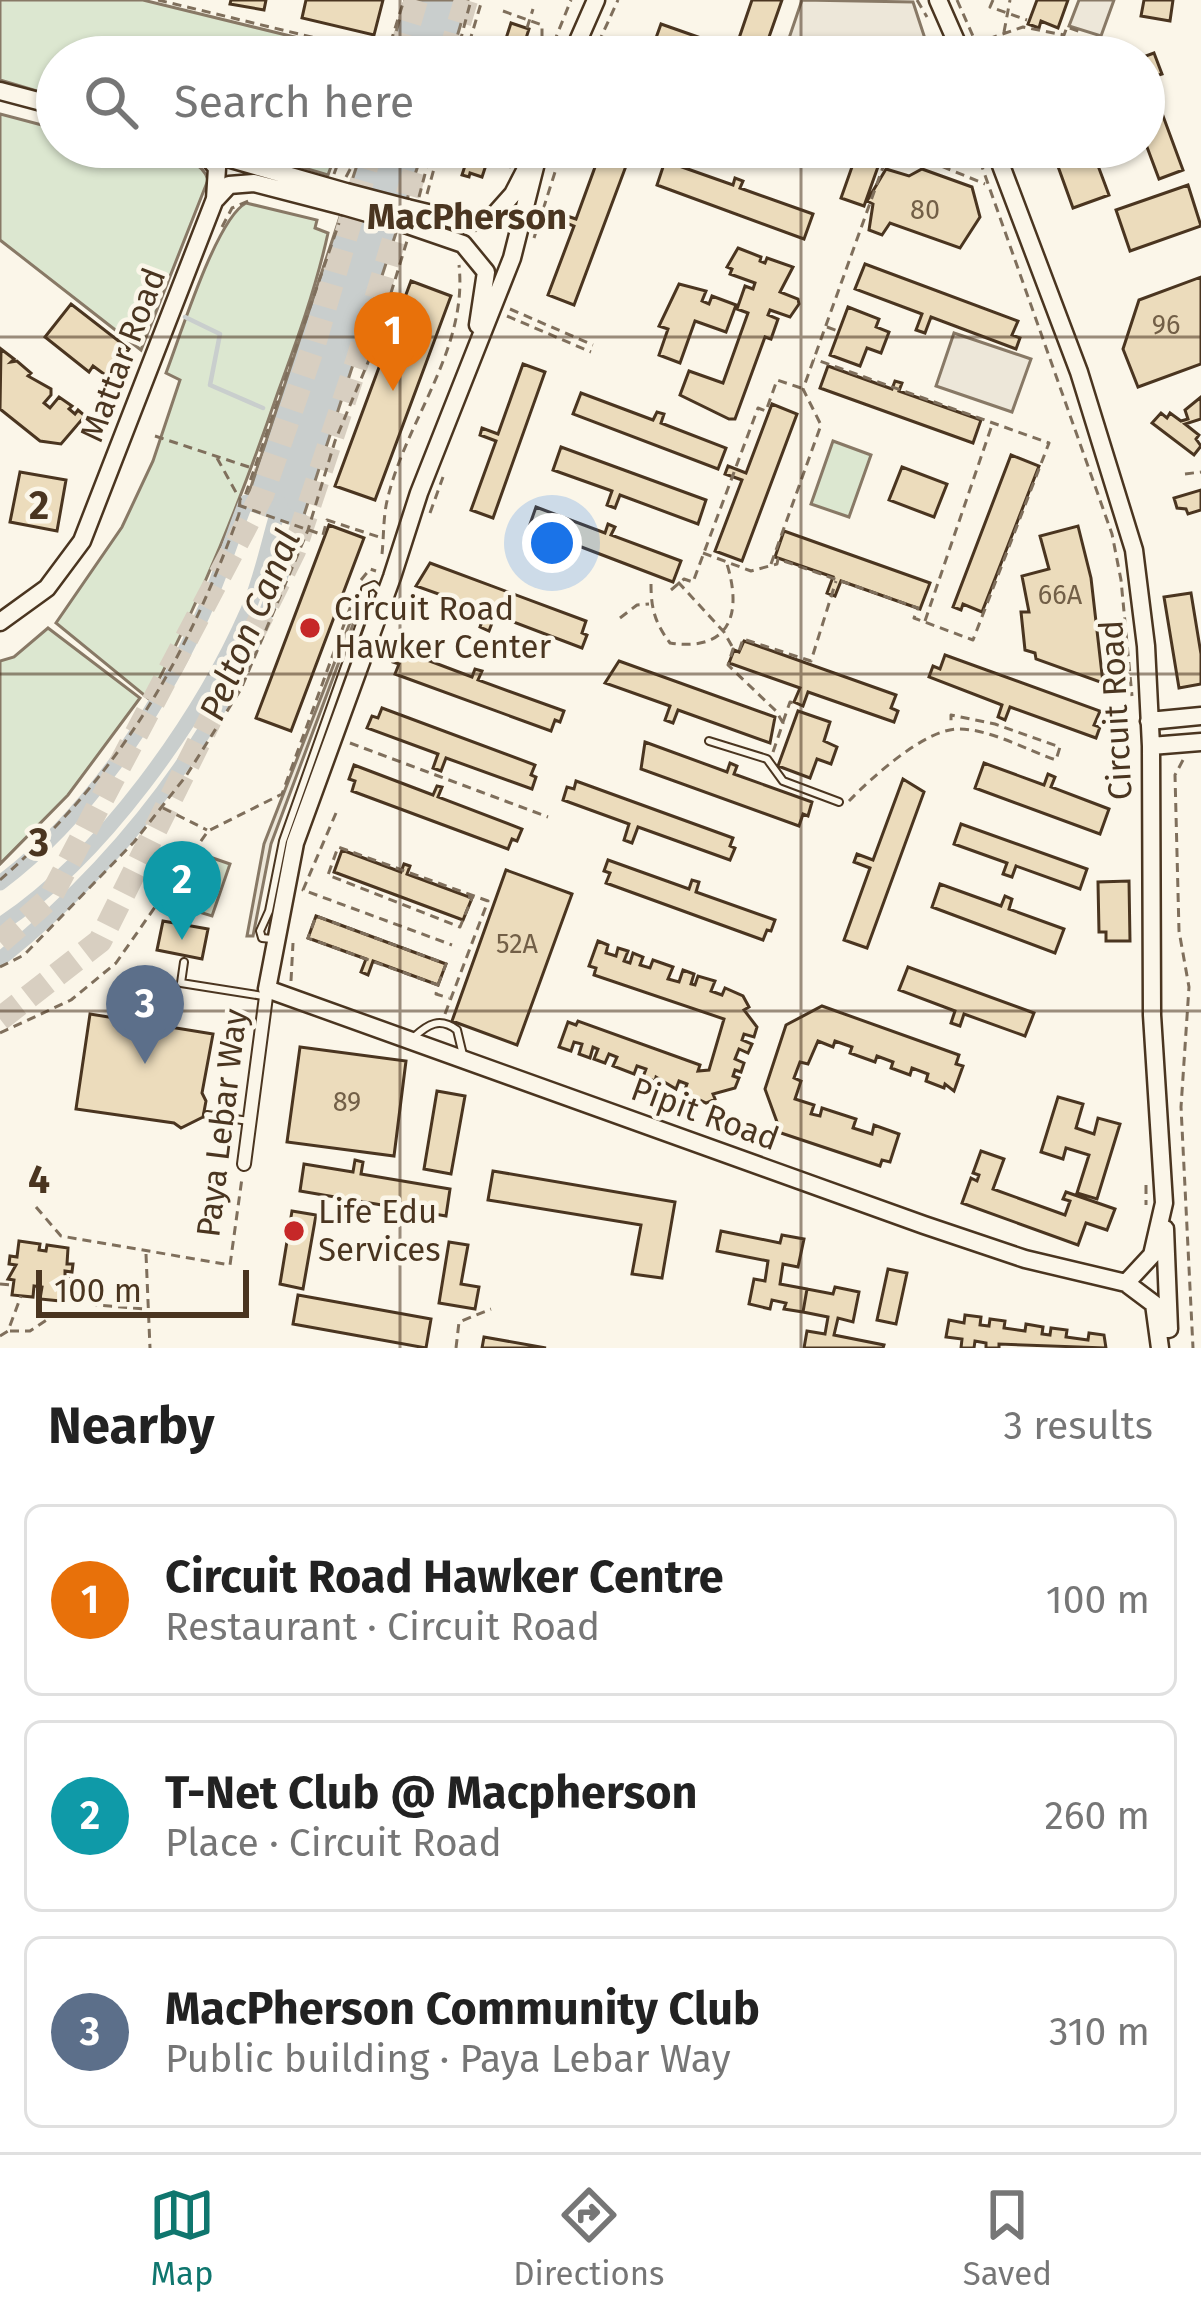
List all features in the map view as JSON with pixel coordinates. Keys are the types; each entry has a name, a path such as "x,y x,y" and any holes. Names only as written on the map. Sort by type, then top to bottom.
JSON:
{"street":[{"path":"575,36 596,0"},
{"path":"938,0 954,36"},
{"path":"0,91 36,100"},
{"path":"215,199 217,168"},
{"path":"246,168 342,199"},
{"path":"215,199 236,182 254,183 412,214 488,221 527,168"},
{"path":"266,993 286,937 295,843 419,493 512,258 535,168"},
{"name":"Circuit Road","path":"1002,168 1079,373 1135,550 1150,746 1147,1014 1165,1203 1152,1255 1126,1282"},
{"name":"Mattar Road","path":"0,622 47,588 82,541 215,199"},
{"path":"412,214 463,244 486,272 473,350"},
{"path":"1149,722 1201,716"},
{"path":"1150,746 1201,742"},
{"name":"Pipit Road","path":"266,993 411,1040 1024,1259 1126,1282"},
{"name":"Paya Lebar Way","path":"244,1164 266,993"},
{"path":"1165,1203 1170,1348"},
{"path":"1126,1282 1154,1304 1160,1348"}],"lane":[{"path":"709,742 750,752 769,762 783,781 838,802"},
{"path":"184,962 181,983 266,993"},
{"path":"411,1040 422,1029 442,1022 457,1030 463,1059"},
{"path":"207,1115 249,1121"}],"path":[{"path":"158,0 307,36"},
{"path":"393,36 404,0"},
{"path":"462,36 471,0"},
{"path":"472,36 482,0"},
{"path":"555,36 571,0"},
{"path":"602,36 618,0"},
{"path":"956,0 973,36"},
{"path":"993,0 989,7 1027,20"},
{"path":"1004,34 1010,0"},
{"path":"526,28 533,9"},
{"path":"503,11 542,25 542,36"},
{"path":"998,36 1024,27 1064,35 1066,28 1084,32"},
{"path":"333,178 337,168"},
{"path":"239,502 255,469 322,276 354,168"},
{"path":"0,968 23,955 71,908 163,808 241,689 308,530 335,441 374,348 426,168"},
{"path":"412,214 431,168"},
{"path":"509,168 511,173"},
{"path":"771,566 821,425 803,388 885,168"},
{"path":"946,168 987,185"},
{"path":"982,168 1112,534 1134,709"},
{"path":"217,237 232,208 256,199"},
{"path":"382,552 387,499 433,389 462,299 459,259"},
{"path":"508,308 593,345"},
{"path":"506,316 591,352"},
{"path":"825,326 838,331"},
{"path":"703,553 751,571 778,559 918,608 914,618 974,640 1049,443 814,359"},
{"path":"671,590 678,582 693,582 758,408 766,411 776,380 803,388"},
{"path":"925,622 993,424"},
{"path":"155,436 255,469"},
{"path":"0,880 71,809 119,752 166,682 218,573 239,514 239,502 215,456"},
{"path":"429,515 446,471"},
{"path":"1185,474 1201,472"},
{"path":"239,502 323,535 327,520 384,539"},
{"path":"651,584 658,627 670,643 696,646 724,632 734,602 726,561"},
{"path":"361,579 370,569 382,574"},
{"path":"733,649 739,650 743,639 811,662 836,579"},
{"path":"678,582 724,632 733,649 728,665 783,723"},
{"path":"0,1033 71,1000 116,963 208,831 282,794 354,599"},
{"path":"620,618 637,605 651,604"},
{"path":"769,762 790,702 798,704"},
{"path":"838,802 845,805 892,762 951,729 977,732 1056,760 1060,747 976,718 951,715 951,721"},
{"path":"343,740 548,817"},
{"path":"1188,756 1175,775 1179,931 1189,987 1180,1107 1193,1348"},
{"path":"163,808 208,831"},
{"path":"336,813 303,890 452,946"},
{"path":"442,1022 488,901 338,847 328,874 460,927 472,898 468,897"},
{"path":"300,894 303,872"},
{"path":"438,986 308,938 316,916 446,964 436,994 451,999"},
{"path":"286,937 290,981"},
{"name":"Paya Lebar Way","path":"146,1251 230,1264 244,1164"},
{"path":"36,1207 61,1236 146,1251 150,1348"},
{"path":"0,1284 13,1286"},
{"path":"62,1294 87,1296 96,1305 147,1309"},
{"path":"8,1331 21,1296"},
{"path":"456,1348 459,1322 491,1309"},
{"path":"0,1336 8,1331 30,1331 48,1319"}],"green space":[{"path":"0,0 143,0 290,36 36,36 36,91 0,80"},
{"path":"0,114 36,123 36,168 201,168 208,180 141,350 0,240"},
{"path":"304,168 330,168 328,175"},
{"path":"246,203 317,220 315,228 328,233 299,333 235,510 149,699 56,623 122,527 153,461 180,380 166,373 180,334 223,231"},
{"path":"833,441 871,455 849,517 811,504"},
{"path":"48,628 140,698 68,795 0,864 0,661 14,657"},
{"path":"204,855 230,864 212,916 186,908"}],"shaded area":[{"path":"405,0 468,0 457,36 395,36"},
{"path":"802,0 913,2 924,36 790,36"},
{"path":"1079,0 1114,0 1101,36 1069,26"},
{"name":"Pelton Canal","path":"356,168 417,168 302,521 246,502"},
{"path":"954,333 1031,359 1012,412 936,386"},
{"path":"358,602 271,844 253,936 247,936 264,844"}],"building":[{"path":"231,0 266,0 264,10 230,4"},
{"path":"306,0 383,0 374,35 302,18"},
{"path":"752,0 782,0 769,36 740,36"},
{"path":"1037,0 1068,0 1058,28 1041,21 1039,28 1028,24"},
{"path":"1144,0 1173,0 1170,21 1141,16"},
{"path":"511,23 529,29 527,36 507,36"},
{"path":"661,24 695,36 657,36"},
{"path":"1165,121 1183,170 1159,179 1155,168 1165,168"},
{"path":"464,168 485,168 482,177 462,175"},
{"path":"595,168 625,168 574,305 548,295 574,226 556,219 558,213 576,219"},
{"path":"663,168 685,168 733,185 735,178 743,181 740,188 813,214 804,239 657,185"},
{"path":"852,168 878,168 864,206 841,198"},
{"path":"1059,168 1099,168 1109,195 1073,208"},
{"path":"886,169 909,176 922,169 972,187 980,217 960,248 890,223 882,235 869,230 873,204 867,201"},
{"path":"1188,185 1201,226 1130,251 1116,210"},
{"path":"738,248 765,263 767,258 793,267 780,292 798,299 799,304 790,317 770,310 768,315 778,319 771,339 765,337 735,419 729,419 680,395 689,371 723,383 748,313 737,309 745,286 753,289 755,283 730,274 732,269 727,267"},
{"path":"865,264 1018,321 1012,335 1020,338 1016,349 931,317 925,333 916,330 922,314 855,289"},
{"path":"1201,277 1201,364 1138,387 1123,349 1139,300"},
{"path":"411,281 451,296 375,500 335,486"},
{"path":"679,284 706,291 702,301 709,304 712,296 736,305 726,332 695,321 680,363 659,355 668,329 659,326"},
{"path":"71,304 129,349 108,377 93,366 89,372 45,337"},
{"path":"848,307 879,319 876,327 889,332 881,353 867,348 860,366 830,355"},
{"path":"1,349 14,359 11,362 17,361 31,373 28,376 51,389 44,403 50,408 59,397 75,414 78,410 85,416 61,444 40,441 0,409"},
{"path":"523,364 545,372 493,518 471,510 496,441 480,435 482,428 498,434"},
{"path":"828,366 892,389 895,381 902,383 899,391 981,420 973,443 820,388"},
{"path":"581,393 653,420 657,412 664,414 661,423 726,448 718,469 573,414"},
{"path":"1201,397 1201,419 1185,424 1199,435 1196,439 1201,446 1194,455 1152,423 1161,413 1188,419 1185,410"},
{"path":"772,404 797,414 742,561 715,551 742,480 725,474 728,466 746,473"},
{"path":"561,447 706,500 698,524 620,495 615,508 607,505 612,491 553,470"},
{"path":"1011,455 1039,466 982,612 963,604 961,610 953,607"},
{"path":"902,467 947,484 934,517 889,500"},
{"path":"20,472 66,480 57,531 10,522"},
{"path":"1201,490 1201,510 1188,514 1177,508 1174,498"},
{"path":"536,507 605,533 608,524 615,527 611,535 681,561 673,582 529,527"},
{"name":"Circuit Road Hawker Center","path":"329,525 364,538 291,731 256,718"},
{"path":"1078,526 1091,578 1103,683 1036,659 1035,653 1025,650 1021,612 1029,612 1022,576 1049,569 1040,536"},
{"path":"784,531 930,583 920,609 841,581 835,596 827,593 833,577 775,557"},
{"path":"430,563 586,621 582,648 495,615 489,631 480,627 486,611 416,586"},
{"path":"1191,593 1201,684 1179,688 1164,597"},
{"path":"744,641 896,695 891,708 898,711 894,722 808,692 803,706 794,702 800,688 729,663"},
{"path":"398,649 472,677 475,669 482,671 478,680 564,711 560,722 555,720 551,731 395,674"},
{"path":"945,655 1100,711 1094,725 1100,727 1096,738 1010,707 1005,720 998,717 1002,705 929,677 933,666 940,669"},
{"path":"619,661 775,717 770,743 678,710 673,723 665,720 670,706 605,683"},
{"path":"382,708 535,765 532,789 446,758 441,771 433,768 438,754 367,728"},
{"path":"798,711 830,722 824,741 837,747 831,764 817,759 810,778 778,766"},
{"path":"645,742 727,772 730,763 737,766 734,774 812,802 808,816 803,814 799,826 641,769"},
{"path":"984,763 1044,785 1048,774 1055,777 1051,787 1109,809 1100,834 975,788"},
{"path":"354,765 433,795 437,786 442,787 438,797 522,829 517,841 512,839 508,849 352,791 355,781 349,779"},
{"path":"903,779 924,792 867,948 844,940 870,868 854,862 857,854 873,860"},
{"path":"576,781 733,838 730,860 638,827 632,843 624,840 629,824 563,800 567,787 574,789"},
{"path":"961,824 1087,869 1080,889 1016,866 1012,877 1003,874 1007,863 954,844"},
{"path":"342,850 401,872 404,864 410,866 407,874 472,898 463,920 334,872"},
{"path":"608,860 689,889 692,880 699,882 696,892 775,920 771,931 767,930 763,940 606,883"},
{"path":"506,870 572,894 517,1045 452,1021"},
{"path":"1129,881 1130,941 1106,941 1106,932 1099,932 1098,882"},
{"path":"940,884 1001,906 1005,896 1012,899 1009,909 1064,929 1055,953 932,907"},
{"path":"316,916 446,964 438,985 373,961 368,975 361,972 366,959 308,938"},
{"path":"163,921 208,929 202,959 157,950"},
{"path":"598,941 608,945 606,953 616,956 618,948 628,951 624,961 630,963 633,953 643,957 640,965 650,968 653,960 673,967 668,979 679,982 683,970 694,974 691,984 695,985 698,976 715,981 711,991 722,995 725,988 743,996 749,1007 744,1010 757,1027 754,1037 744,1034 742,1040 752,1044 748,1053 739,1049 735,1059 744,1063 741,1072 735,1070 733,1076 739,1078 735,1088 713,1094 715,1099 706,1103 684,1092 687,1084 679,1081 676,1089 656,1077 655,1081 643,1077 646,1069 637,1066 634,1074 613,1066 617,1057 609,1054 605,1063 594,1059 598,1049 593,1047 590,1058 579,1054 582,1044 574,1042 571,1051 559,1047 568,1022 576,1025 578,1021 700,1065 698,1071 709,1070 724,1019 594,975 596,968 589,966"},
{"path":"908,967 1034,1013 1025,1036 964,1014 960,1026 951,1023 955,1011 899,990"},
{"path":"822,1006 959,1055 956,1064 963,1066 954,1091 926,1081 928,1074 912,1068 910,1075 891,1068 893,1062 877,1056 875,1062 850,1053 852,1047 835,1041 833,1047 818,1041 808,1064 800,1062 794,1078 801,1081 795,1099 814,1105 811,1114 820,1116 822,1108 856,1119 853,1128 872,1134 874,1125 899,1134 890,1162 882,1160 880,1166 781,1133 765,1089 786,1025"},
{"path":"90,1014 213,1034 202,1093 206,1101 203,1117 181,1128 174,1123 76,1109"},
{"path":"300,1047 406,1061 394,1156 287,1142"},
{"path":"437,1091 465,1096 451,1174 424,1169"},
{"path":"1058,1097 1083,1104 1076,1128 1094,1134 1098,1118 1120,1124 1097,1199 1077,1193 1089,1155 1066,1148 1063,1159 1041,1152"},
{"path":"981,1151 1004,1159 993,1189 1065,1215 1070,1201 1063,1199 1066,1192 1115,1209 1107,1230 1086,1223 1078,1245 962,1203 971,1178 977,1181 979,1175 973,1173"},
{"path":"355,1160 363,1162 361,1174 450,1189 446,1216 300,1191 304,1164 353,1172"},
{"path":"493,1171 675,1202 662,1278 632,1274 641,1225 488,1200"},
{"path":"292,1211 316,1215 303,1289 280,1284"},
{"path":"721,1231 780,1243 782,1235 804,1239 798,1267 783,1264 780,1284 807,1289 803,1312 784,1309 786,1303 772,1300 770,1309 749,1304 754,1279 765,1281 768,1261 717,1251"},
{"path":"19,1241 40,1244 39,1250 46,1251 47,1245 68,1248 67,1264 73,1264 72,1272 65,1271 70,1287 63,1286 61,1301 40,1299 42,1287 34,1286 33,1297 12,1295 14,1280 8,1279 16,1265 9,1264 10,1256 17,1257"},
{"path":"449,1242 468,1245 461,1284 479,1287 475,1309 439,1303"},
{"path":"888,1269 907,1273 896,1324 877,1320"},
{"path":"835,1287 859,1292 853,1322 838,1318 834,1335 883,1348 804,1348 807,1331 825,1334 828,1317 803,1312 807,1289 833,1294"},
{"path":"298,1295 431,1319 426,1348 293,1324"},
{"path":"965,1315 981,1317 980,1325 989,1326 990,1319 1005,1321 1004,1328 1043,1327 1042,1334 1050,1335 1051,1328 1067,1330 1066,1337 1088,1340 1089,1333 1104,1335 1106,1348 999,1344 999,1348 986,1348 986,1343 975,1341 974,1348 961,1348 962,1339 946,1337 949,1320 964,1323"},
{"path":"484,1337 546,1348 482,1348"}],"waterway":[{"path":"185,317 220,334 210,385 263,408"},
{"name":"Pelton Canal","path":"0,883 61,829 139,730 206,608 246,502 302,521 244,662 186,759 101,866 0,959"},
{"name":"Pelton Canal","path":"0,925 75,863 175,741 248,610 280,504"}],"tunnel":[{"path":"405,36 416,0"},
{"path":"455,36 466,0"},
{"path":"0,942 50,898 262,495 314,344 366,168"},
{"path":"0,1019 100,941 294,551 416,168"}],"place":[{"name":"Circuit Road Hawker Centre","path":"393,391"},
{"name":"Circuit Road Hawker Center","path":"310,628"},
{"name":"T-Net Club @ Macpherson","path":"182,940"},
{"name":"MacPherson Community Club","path":"145,1064"},
{"name":"Life Edu Services","path":"294,1231"}],"district":[{"name":"MacPherson","path":"467,217"}]}
